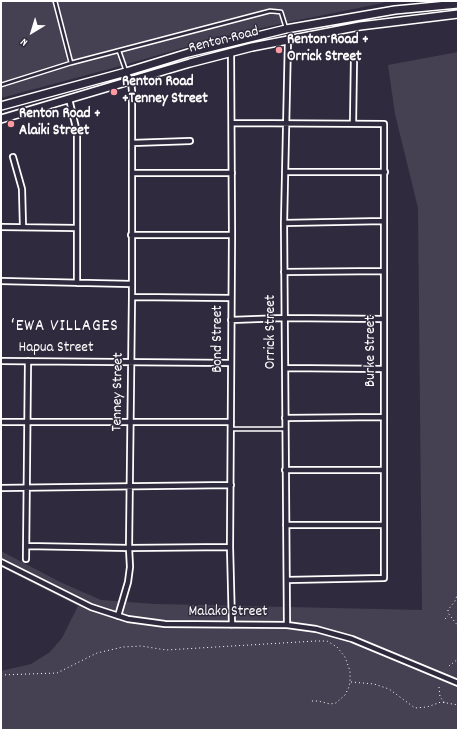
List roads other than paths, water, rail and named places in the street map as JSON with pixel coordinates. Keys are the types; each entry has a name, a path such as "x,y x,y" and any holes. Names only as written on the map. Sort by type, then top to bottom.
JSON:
{"street":[{"name":"Renton Road","path":"1,106 194,52 286,29 405,9 458,4"},
{"path":"405,9 407,21"},
{"name":"Renton Road","path":"1,119 231,52 288,39 360,26 458,14"},
{"name":"Orrick Street","path":"287,625 284,223 288,39"},
{"name":"Bond Street","path":"231,52 232,235 230,547 232,625"},
{"path":"232,122 353,124 354,58"},
{"name":"Tenney Street","path":"118,616 128,582 130,567 132,143 131,81 126,72"},
{"path":"69,99 77,132 77,283"},
{"name":"Burke Street","path":"287,580 384,578 384,124 353,124"},
{"path":"132,143 190,141"},
{"path":"13,157 22,189 23,227"},
{"path":"285,172 384,172"},
{"path":"132,173 232,173"},
{"path":"284,223 384,221"},
{"path":"1,227 77,228"},
{"path":"131,235 232,235"},
{"path":"284,272 384,271"},
{"path":"1,281 131,284"},
{"path":"132,297 231,298"},
{"path":"231,320 284,318 384,319"},
{"path":"26,559 28,360"},
{"name":"Hapua Street","path":"1,361 28,360 231,363"},
{"path":"284,368 384,369"},
{"path":"285,418 384,417"},
{"path":"1,422 231,422"},
{"path":"285,470 384,470"},
{"path":"1,488 231,485"},
{"path":"286,525 384,525"},
{"path":"26,546 129,548 230,547"},
{"name":"Malako Street","path":"1,562 84,604 118,616 151,623 287,625 316,629 342,636 458,683"}],"lane":[{"path":"54,1 71,63"},
{"path":"1,85 71,63 270,11 281,12 286,29"},
{"path":"119,51 126,72"},
{"path":"231,430 285,429"}],"place":[{"name":"Renton Road + Orrick Street","path":"279,50"},
{"name":"Renton Road +Tenney Street","path":"114,92"},
{"name":"Renton Road + Alaiki Street","path":"11,124"}],"district":[{"name":"‘EWA VILLAGES","path":"65,328"}]}
